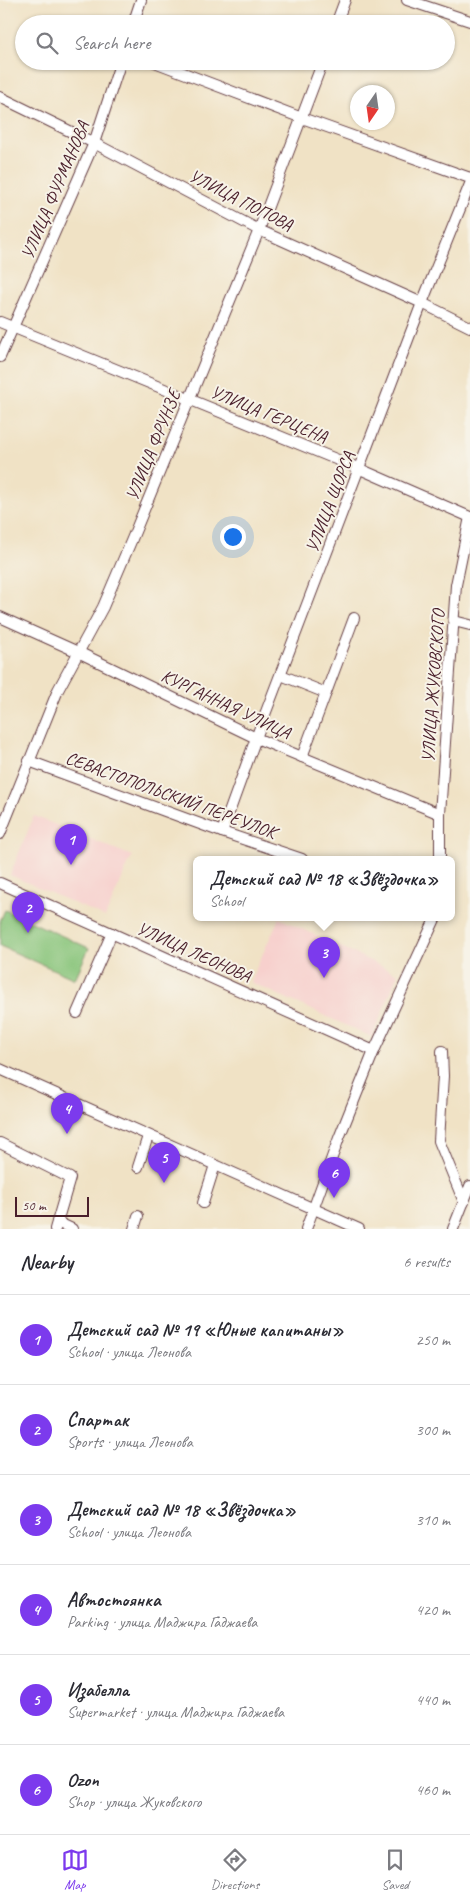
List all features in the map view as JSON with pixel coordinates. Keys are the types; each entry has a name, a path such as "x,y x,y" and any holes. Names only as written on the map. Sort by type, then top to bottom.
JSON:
{"street":[{"path":"136,15 141,0"},
{"path":"339,15 345,0"},
{"path":"407,0 452,15"},
{"path":"455,16 470,21"},
{"name":"УЛИЦА ФУРМАНОВА","path":"0,357 94,143 118,70"},
{"path":"176,70 302,118 470,178"},
{"name":"УЛИЦА ФРУНЗЕ","path":"0,834 58,690 103,608 259,230 320,70"},
{"name":"УЛИЦА ПОПОВА","path":"0,97 94,143 259,230 470,326"},
{"name":"УЛИЦА ЩОРСА","path":"222,832 280,674 422,303 470,184"},
{"name":"УЛИЦА ГЕРЦЕНА","path":"0,322 360,468 470,517"},
{"name":"УЛИЦА ЖУКОВСКОГО","path":"440,856 440,814 456,585 470,517"},
{"name":"КУРГАННАЯ УЛИЦА","path":"0,617 78,652 256,738 440,814"},
{"path":"302,757 354,618"},
{"path":"454,620 470,626"},
{"path":"280,674 326,693"},
{"name":"СЕВАСТОПОЛЬСКИЙ ПЕРЕУЛОК","path":"29,761 293,856"},
{"name":"УЛИЦА ЛЕОНОВА","path":"0,883 374,1051"},
{"path":"306,1229 339,1138 374,1051 434,921"},
{"path":"77,1013 112,933"},
{"path":"442,1051 443,1076 439,1141 464,1202"},
{"path":"0,1069 359,1229"},
{"path":"138,1167 148,1136"},
{"path":"0,1144 70,1178 56,1225 72,1229"},
{"path":"203,1203 215,1166"},
{"path":"453,1229 470,1186"},
{"path":"134,1229 138,1216"}],"shaded area":[{"path":"34,816 132,856 105,917 10,875"},
{"path":"278,921 285,921 398,974 372,1037 250,982"}],"green space":[{"path":"5,910 89,948 75,979 0,946 0,921"}],"place":[{"name":"Детский сад № 19 «Юные капитаны»","path":"71,865"},
{"name":"Спартак","path":"28,933"},
{"name":"Детский сад № 18 «Звёздочка»","path":"324,978"},
{"name":"Автостоянка","path":"67,1134"},
{"name":"Изабелла","path":"164,1183"},
{"name":"Ozon","path":"334,1198"}]}
